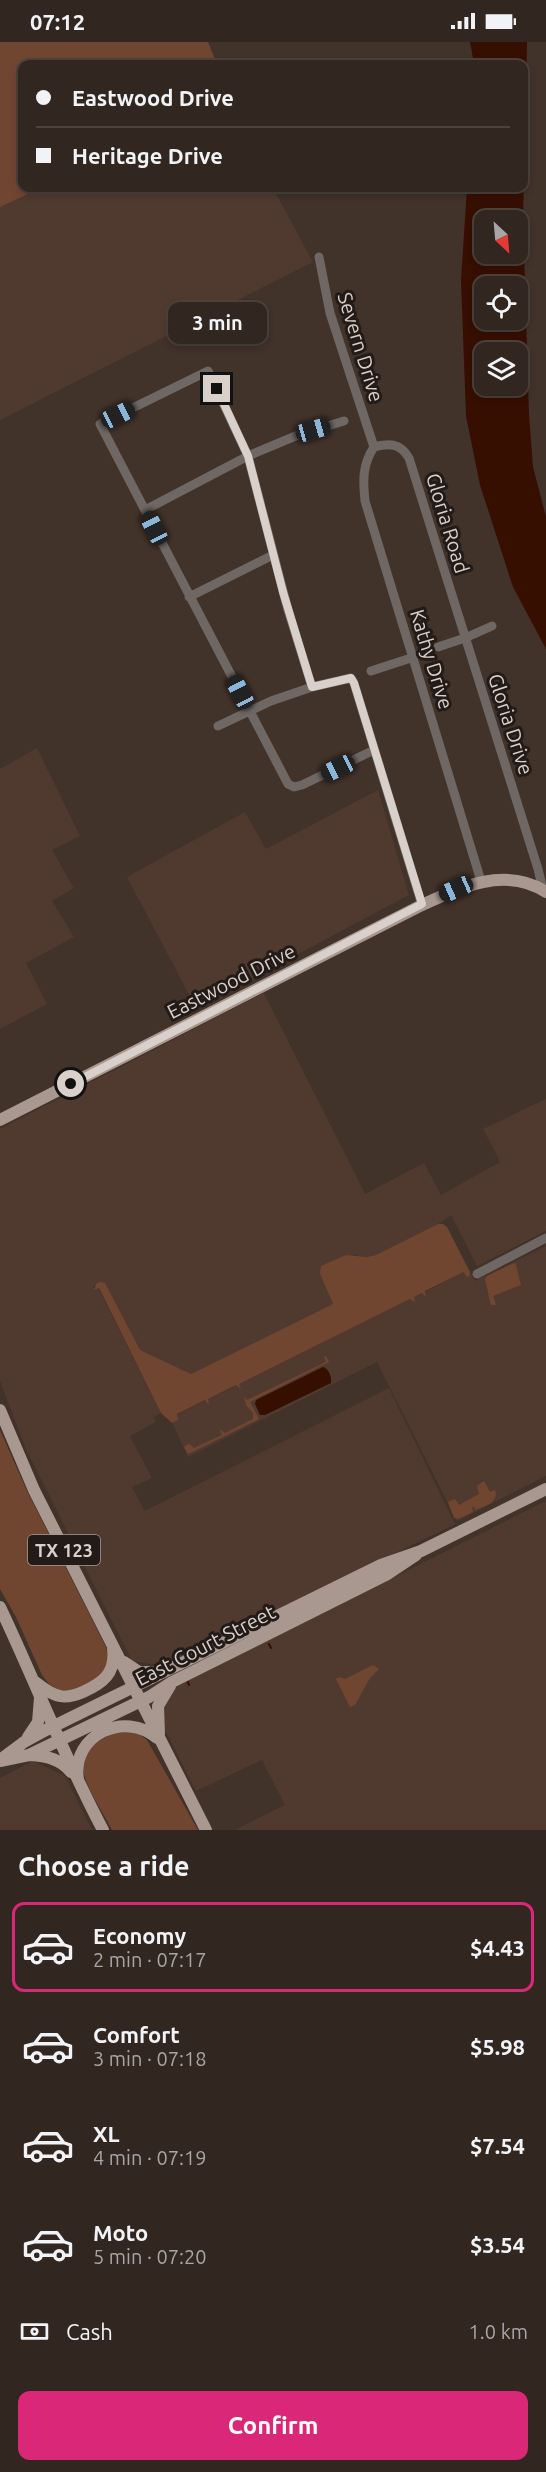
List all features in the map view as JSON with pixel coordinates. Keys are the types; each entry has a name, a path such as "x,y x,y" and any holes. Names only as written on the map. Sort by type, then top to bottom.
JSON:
{"main road":[{"path":"481,881 505,880 544,891"},
{"name":"Eastwood Drive","path":"0,1120 422,904 481,881"},
{"name":"TX 123","path":"0,1410 34,1490 206,1830"},
{"name":"East Court Street","path":"0,1761 29,1755 141,1700 170,1677 381,1565 421,1551 546,1489"},
{"path":"0,1607 58,1740 103,1830"},
{"path":"32,1679 59,1696 77,1695 96,1686 109,1675 114,1659 111,1642"},
{"path":"121,1660 140,1672 170,1677 158,1706 160,1741"},
{"name":"East Court Street","path":"0,1761 24,1742 54,1727 135,1687 170,1677"},
{"path":"24,1742 38,1722 39,1694"},
{"path":"77,1781 80,1753 84,1746 103,1733 116,1727 136,1725 150,1732 160,1741"},
{"path":"29,1755 61,1762 77,1781"}],"street":[{"name":"Severn Drive","path":"319,257 330,313 374,447"},
{"path":"312,687 273,555 248,456 208,371 100,424 288,784 294,787 302,785 374,750"},
{"path":"145,510 248,456 298,435 344,421"},
{"name":"Gloria Road","path":"374,447 387,444 398,446 409,458 465,638"},
{"name":"Kathy Drive","path":"374,447 367,457 364,468 365,501 411,658 481,881"},
{"path":"189,597 273,555"},
{"path":"438,647 492,626"},
{"name":"Gloria Drive","path":"465,638 544,891"},
{"path":"371,671 411,658"},
{"path":"218,726 249,710 312,687 351,678 422,904"},
{"path":"477,1274 546,1238"}],"shaded area":[{"path":"0,42 208,42 215,60 18,60 18,192 32,192 0,207"},
{"path":"470,42 527,42 527,60 473,60"},
{"path":"32,192 275,192 313,262 0,420 0,207"},
{"path":"467,192 524,192 523,210 474,210 474,264 524,264 525,276 474,276 474,330 526,330 527,342 474,342 474,396 528,396 528,382 533,467 546,517 546,649 513,587 480,485 466,416 461,280"},
{"path":"37,748 80,836 52,850 74,888 52,901 74,937 26,963 47,1004 0,1029 0,769"},
{"path":"378,790 409,895 196,1008 127,877 245,812 266,849"},
{"path":"264,993 365,1194 424,1163 441,1195 500,1162 483,1129 546,1099 546,1231 477,1266 451,1215 438,1224 376,1255 367,1257 354,1255 320,1274 333,1304 191,1374 140,1350 96,1284 94,1286 93,1288 98,1288 161,1413 154,1417 156,1422 130,1436 152,1478 132,1487 145,1511 389,1388 455,1524 165,1666 132,1661 26,1449 0,1381 0,1129"},
{"path":"438,1224 447,1227 470,1272 469,1276 467,1277 464,1272 425,1291 426,1297 422,1293 414,1297 415,1302 410,1299 239,1384 241,1389 236,1385 208,1399 209,1405 205,1400 177,1414 178,1420 172,1423 161,1413 99,1288 94,1290 96,1284 105,1283 140,1350 191,1374 333,1304 320,1274 321,1266 346,1255 367,1257 376,1255"},
{"path":"546,1246 546,1476 457,1521 377,1362 188,1457 170,1418 469,1270 475,1281"},
{"path":"514,1263 521,1285 493,1296 496,1305 491,1305 485,1279"},
{"path":"326,1356 329,1362 250,1402 259,1419 188,1454 184,1447 189,1444 194,1448 222,1435 220,1429 225,1433 253,1419 253,1413 246,1405 244,1396 247,1400 326,1362 324,1357"},
{"path":"323,1367 330,1374 331,1383 265,1415 260,1415 255,1404 256,1400"},
{"path":"0,1430 27,1491 106,1647 108,1658 105,1670 96,1680 73,1691 59,1690 49,1684 42,1675 16,1617 0,1589"},
{"path":"484,1481 490,1492 495,1490 493,1501 475,1510 472,1507 473,1512 458,1519 454,1518 448,1502 455,1499 459,1505 479,1494 477,1486"},
{"path":"546,1501 546,1830 235,1830 285,1805 262,1760 196,1791 161,1722 160,1718 169,1690"},
{"path":"373,1665 379,1669 370,1678 355,1705 350,1707 336,1679 339,1677 345,1679"},
{"path":"123,1730 135,1731 147,1740 198,1830 112,1830 88,1785 84,1772 84,1760 90,1749 102,1739"},
{"path":"33,1761 65,1776 92,1830 0,1830 0,1778"}],"waterway":[{"path":"269,1644 271,1648"}],"route":[{"path":"71,1084 422,904 354,683 351,678 344,678 312,687 283,592 248,456 217,389"}]}
